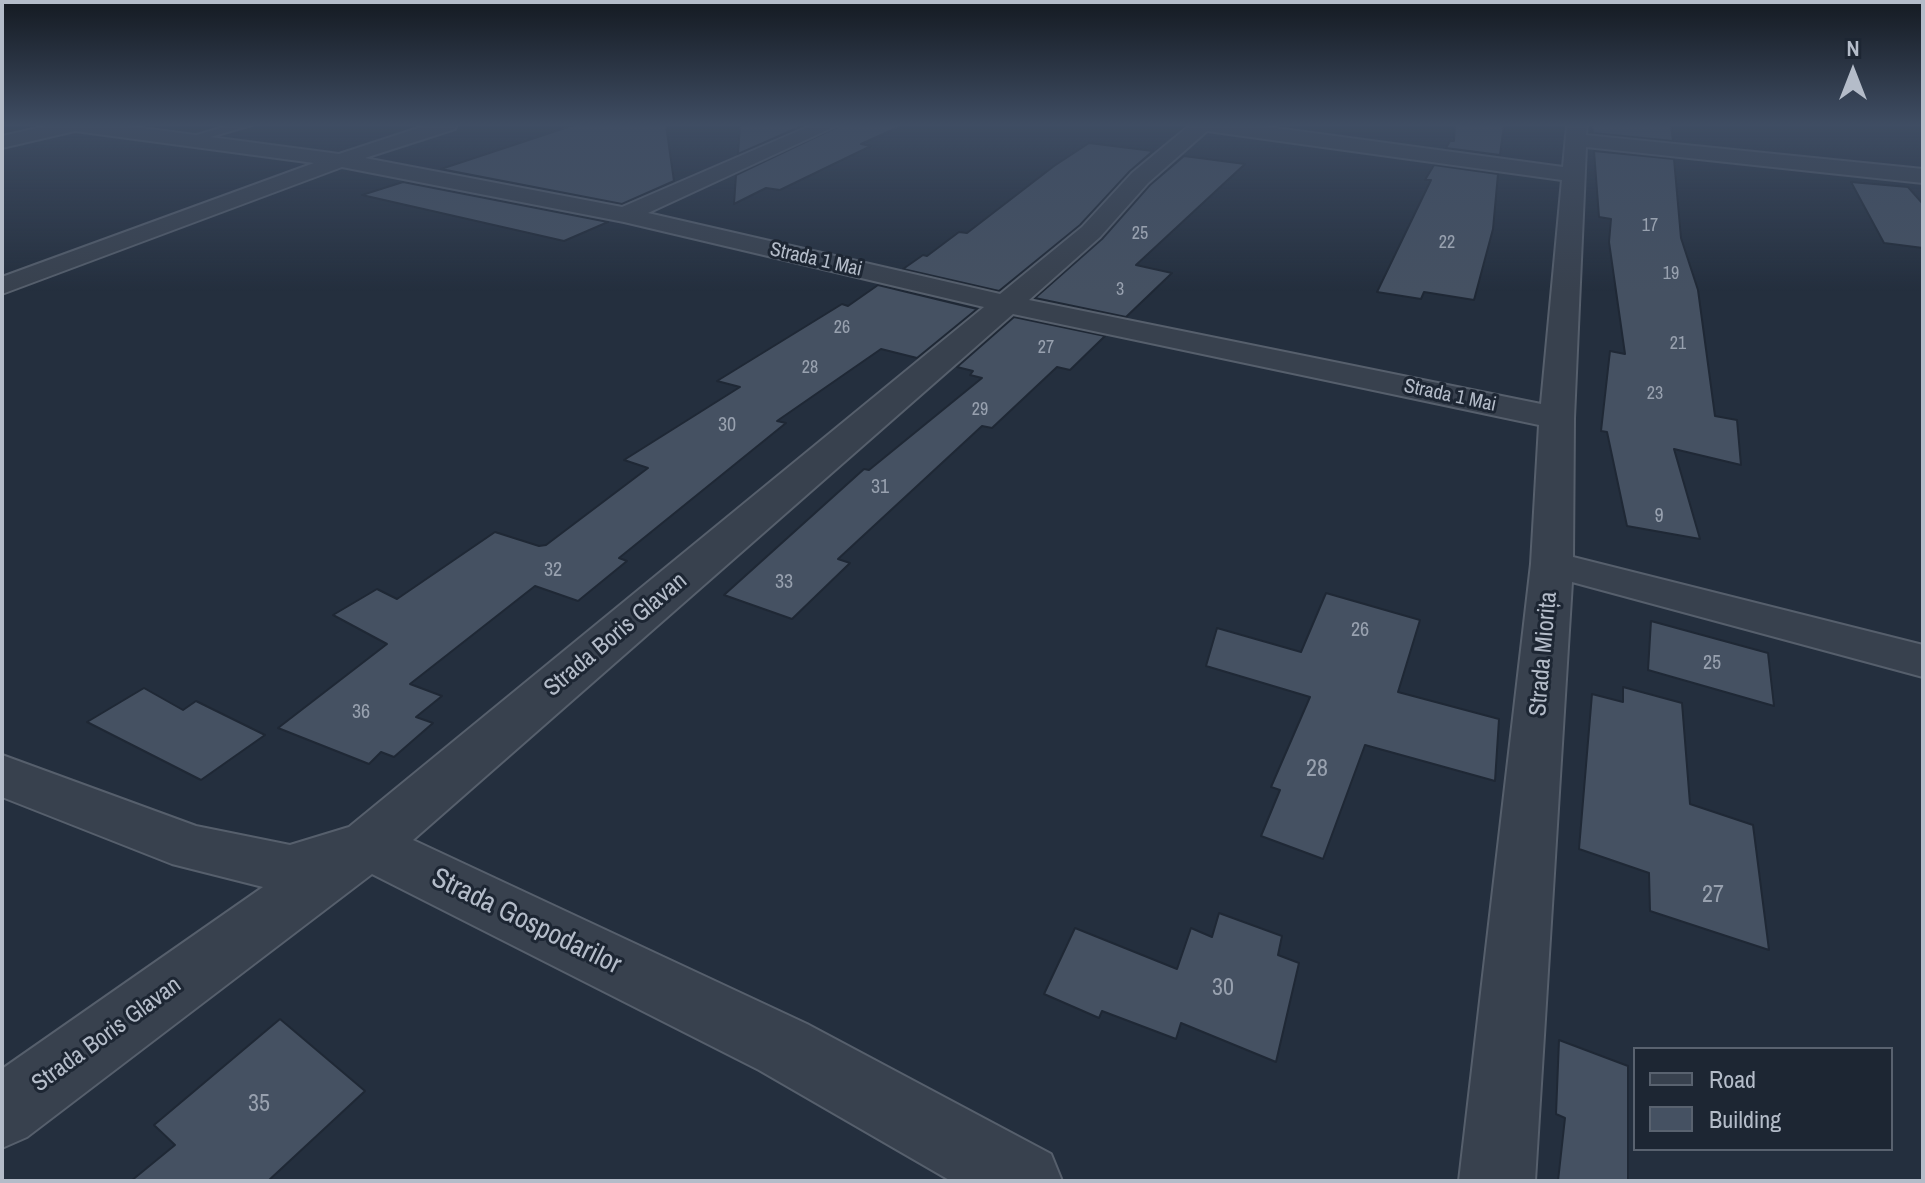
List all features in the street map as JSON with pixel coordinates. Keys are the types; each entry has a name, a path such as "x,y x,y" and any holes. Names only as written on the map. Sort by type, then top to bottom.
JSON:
{"street":[{"path":"2,286 286,180"},
{"name":"Strada 1 Mai","path":"444,180 624,215 1007,304 1557,418"},
{"path":"624,215 703,180"},
{"name":"Strada Boris Glavan","path":"2,1112 368,845 1091,232 1138,180"},
{"name":"Strada Miorița","path":"1497,1181 1552,564 1557,418 1573,180"},
{"path":"1552,564 1923,661"},
{"path":"2,775 192,848 290,869 368,845"},
{"name":"Strada Gospodarilor","path":"368,845 783,1047 1024,1181"}],"building":[{"path":"499,180 674,180 622,204"},
{"path":"736,180 800,180 780,190 766,188 734,204"},
{"path":"1036,180 1121,180 1080,225 999,291 903,269 959,232 967,233"},
{"path":"1156,180 1228,180 1136,265 1172,273 1126,317 1035,298 1102,239"},
{"path":"1431,180 1497,180 1493,229 1474,300 1424,292 1421,299 1377,292"},
{"path":"1596,180 1676,180 1681,238 1698,290 1715,416 1737,420 1741,465 1674,449 1700,539 1627,526 1607,432 1601,431 1610,351 1625,354 1609,242 1611,219 1599,217"},
{"path":"403,182 608,222 564,241 362,195"},
{"path":"1851,182 1908,187 1923,204 1923,248 1884,243"},
{"path":"878,285 977,309 917,358 881,349 777,421 786,423 619,558 627,561 578,601 535,586 410,684 442,696 416,717 433,723 394,757 381,752 369,764 278,728 387,644 333,615 377,589 397,599 495,532 539,546 546,545 648,468 624,460 740,387 717,381 842,304 848,306"},
{"path":"1014,317 1105,336 1070,370 1057,367 992,428 982,426 838,559 850,563 792,619 724,595 864,469 869,470 982,378 970,375 973,371 957,367"},
{"path":"1326,593 1420,620 1398,692 1499,719 1495,781 1365,745 1323,859 1261,836 1280,790 1271,787 1310,697 1206,666 1217,628 1301,652"},
{"path":"1651,621 1768,653 1774,706 1648,670"},
{"path":"1623,687 1682,703 1690,804 1753,825 1769,950 1650,911 1649,873 1579,849 1592,694 1623,702"},
{"path":"144,688 183,710 196,701 265,735 201,780 87,722"},
{"path":"1219,913 1282,936 1278,955 1299,963 1276,1062 1181,1023 1176,1039 1102,1011 1099,1018 1044,994 1075,928 1177,969 1191,928 1212,937"},
{"path":"280,1019 365,1091 268,1181 131,1181 175,1145 154,1125"},
{"path":"1559,1040 1628,1066 1628,1181 1558,1181 1565,1118 1556,1114"}]}
